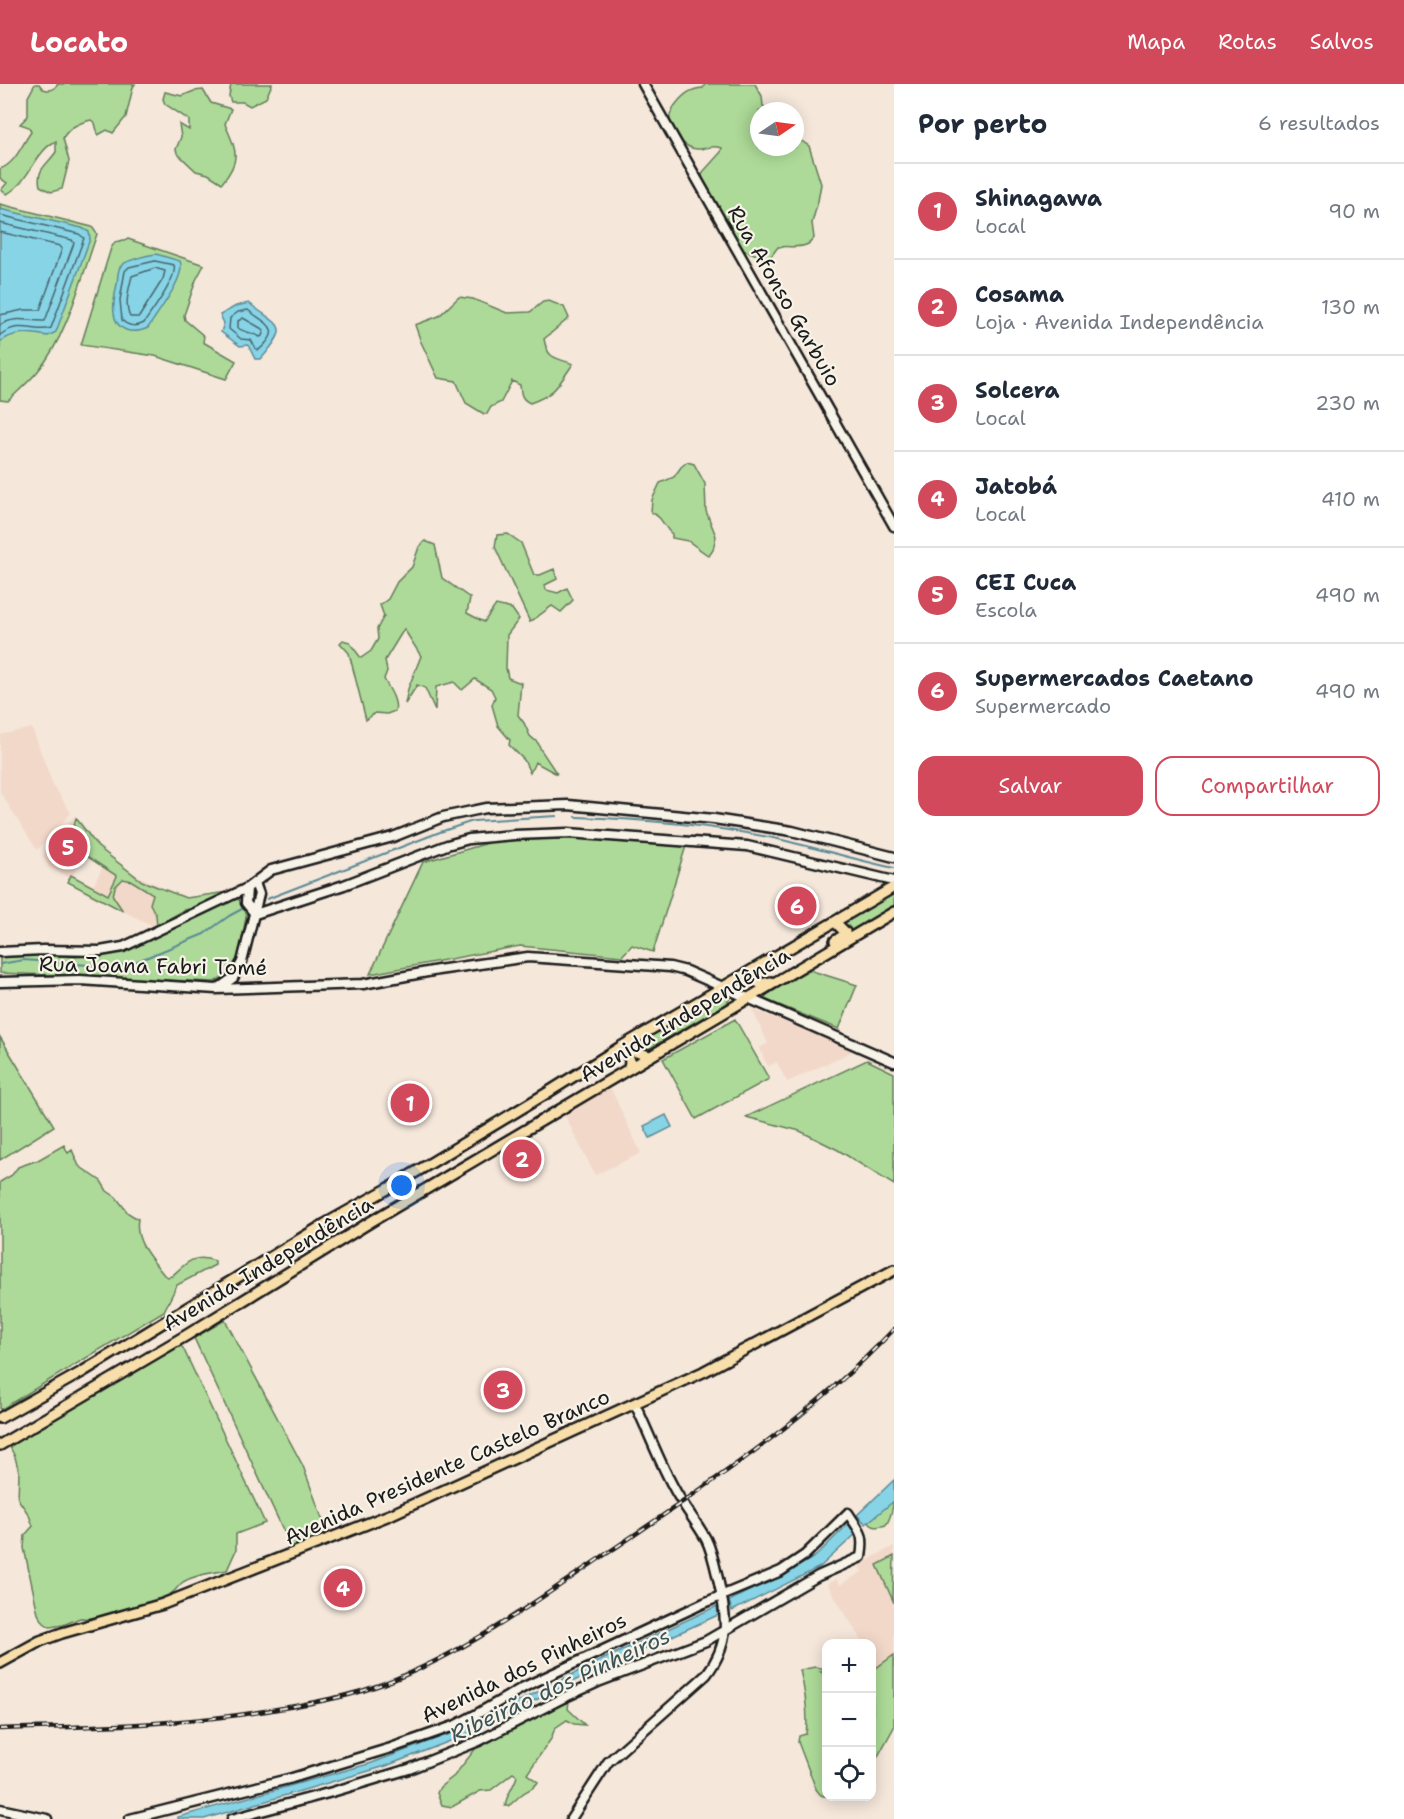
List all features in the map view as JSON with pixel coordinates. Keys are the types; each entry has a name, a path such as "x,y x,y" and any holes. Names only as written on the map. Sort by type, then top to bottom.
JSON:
{"main road":[{"name":"Avenida Independência","path":"0,1418 82,1372 619,1048 894,887"},
{"name":"Avenida Independência","path":"0,1445 776,980 894,912"},
{"path":"823,953 844,935 843,929 836,923"},
{"path":"756,968 753,972 755,981 761,984 776,980"},
{"path":"637,1038 633,1046 636,1052 650,1056"},
{"path":"619,1048 628,1054 629,1069"},
{"name":"Avenida Presidente Castelo Branco","path":"0,1663 40,1641 163,1604 346,1533 703,1372 893,1271"},
{"path":"0,1435 9,1439"}],"street":[{"name":"Rua Afonso Garbuio","path":"643,84 894,526"},
{"path":"0,952 100,951 123,947 247,888 271,870 393,837 443,817 486,808 568,806 659,813 768,827 894,857"},
{"path":"255,914 344,885 447,845 469,839 514,835 568,833 747,846 894,881"},
{"path":"216,989 224,986 238,971 259,894 255,883"},
{"path":"247,888 246,903 255,914"},
{"name":"Rua Joana Fabri Tomé","path":"0,982 80,981 216,989 363,984 528,957 670,967 686,971 894,1062"},
{"path":"238,971 240,980 247,988"},
{"path":"570,1819 608,1762 706,1675 714,1664 722,1645 726,1627 723,1599 706,1540 675,1491 635,1404"},
{"name":"Avenida dos Pinheiros","path":"130,1819 292,1778 454,1726 524,1687 723,1599 794,1563 850,1517 861,1531 863,1544 861,1557 818,1576 726,1627"},
{"path":"232,1819 332,1792 446,1755 598,1682 706,1641 726,1627"},
{"path":"0,1809 47,1819"}],"shaded area":[{"path":"32,728 53,785 71,813 37,850 0,792 0,735"},
{"path":"73,817 90,841 71,878 49,867 44,858 45,852"},
{"path":"107,858 160,886 168,922 158,928 89,895"},
{"path":"752,1009 851,1050 787,1082 777,1062 768,1066 764,1059 760,1048 768,1043"},
{"path":"610,1087 641,1153 595,1175 563,1112"},
{"path":"894,1546 894,1599 891,1600 894,1603 894,1655 877,1667 876,1639 861,1639 827,1584 836,1579 840,1585 862,1572 859,1565"}],"green space":[{"path":"35,84 48,90 58,84 135,84 126,117 113,133 107,130 98,135 95,123 91,120 75,126 65,134 63,138 69,161 62,189 51,192 40,186 39,180 41,171 56,152 56,141 43,152 21,182 7,194 1,190 7,183 0,178 0,169 10,163 31,132 29,127 20,124 28,116 28,97"},
{"path":"231,84 272,84 266,98 250,106 243,102 231,102 229,96"},
{"path":"705,84 755,84 763,102 750,102 750,156 804,156 804,143 809,146 821,184 812,223 814,238 807,245 778,247 766,263 760,256 740,249 701,181 703,172 722,148 694,149 689,147 676,136 671,127 670,115 676,104 688,93 703,88"},
{"path":"203,90 211,103 231,109 225,124 234,148 235,161 222,183 208,174 196,171 177,153 176,149 181,137 179,124 189,130 189,120 165,104 163,99 165,92 182,96"},
{"path":"0,204 92,227 97,234 73,306 57,341 38,371 8,401 0,400"},
{"path":"128,239 204,265 196,280 184,315 185,320 204,336 203,342 236,361 226,379 155,356 81,345 111,248 115,242"},
{"path":"459,297 473,299 507,313 530,312 543,302 549,301 564,307 569,318 544,339 553,357 573,364 556,388 546,396 530,403 522,396 520,385 512,381 501,402 484,414 466,403 456,381 438,378 415,325 439,316"},
{"path":"687,462 694,464 705,484 706,511 716,536 709,556 688,541 672,538 672,534 661,520 651,512 652,500 660,483 674,477"},
{"path":"508,534 521,543 534,575 554,569 557,579 545,585 546,590 558,593 567,588 573,600 561,612 552,606 530,622 495,547 497,535"},
{"path":"425,541 435,545 442,578 470,598 467,613 484,622 496,605 512,609 519,619 507,635 508,678 521,683 518,715 557,774 535,762 530,773 524,760 509,745 510,740 498,726 492,705 495,697 491,689 475,679 462,690 454,682 436,687 435,710 425,688 417,685 405,704 408,689 421,656 404,629 385,660 387,671 384,679 394,699 395,711 387,714 375,713 366,720 349,653 340,643 343,640 349,642 361,658 371,651 378,639 377,629 384,616 380,605 388,599 397,582 412,567 419,547"},
{"path":"76,818 98,847 142,881 186,898 227,892 230,895 201,907 184,910 157,926 156,915 150,904 153,894 132,881 123,879 115,887 113,896 123,911 68,882 71,875 108,895 117,876 88,857 74,825"},
{"path":"576,838 686,846 653,952 632,945 622,956 520,946 370,974 423,862 495,841"},
{"path":"894,891 894,908 847,935 841,923"},
{"path":"235,898 241,901 247,911 239,956 226,976 214,982 0,973 0,957 42,954 74,957 121,953"},
{"path":"806,969 857,985 839,1029 764,999"},
{"path":"723,990 732,995 726,1004 643,1052 638,1051 637,1040"},
{"path":"735,1019 769,1079 696,1119 663,1059"},
{"path":"0,1037 54,1126 0,1160"},
{"path":"867,1060 894,1073 894,1185 838,1150 800,1131 746,1117"},
{"path":"64,1145 68,1153 72,1150 79,1166 101,1181 107,1191 116,1197 128,1213 138,1219 137,1227 141,1242 164,1275 172,1276 186,1263 201,1258 215,1261 215,1265 177,1285 164,1311 0,1410 0,1182 12,1175 18,1167 38,1160"},
{"path":"225,1320 303,1466 327,1532 292,1549 194,1338"},
{"path":"179,1345 183,1348 265,1523 236,1534 236,1550 227,1570 188,1579 165,1597 164,1601 103,1619 80,1618 63,1625 50,1627 38,1614 24,1548 25,1535 33,1526 29,1515 18,1499 19,1472 9,1445 11,1440"},
{"path":"894,1482 893,1504 889,1520 886,1525 872,1526 867,1519"},
{"path":"894,1556 893,1598 894,1603 877,1565"},
{"path":"894,1655 894,1727 876,1759 876,1693 876,1668"},
{"path":"815,1667 822,1668 822,1795 816,1789 798,1742 799,1736 806,1734 807,1718 800,1670"},
{"path":"566,1700 569,1701 568,1709 585,1725 574,1724 567,1720 555,1728 551,1739 527,1774 538,1782 534,1787 510,1805 505,1806 517,1776 513,1773 491,1790 480,1791 452,1807 442,1805 437,1793 440,1787 454,1776 476,1748"}],"water":[{"path":"0,209 82,228 89,232 90,239 56,332 48,336 17,334 0,342"},
{"path":"156,254 180,261 179,276 148,328 137,331 126,330 120,327 114,316 119,270 127,262"},
{"path":"249,303 275,322 278,327 277,339 261,359 255,359 248,345 240,346 221,332 224,323 220,315 236,306"},
{"path":"666,1115 672,1127 650,1138 644,1126"},
{"path":"894,1480 894,1501 866,1524 857,1515"},
{"path":"848,1524 857,1533 820,1567 732,1611 729,1601 816,1556"},
{"name":"Ribeirão dos Pinheiros","path":"717,1606 718,1615 574,1681 463,1736 386,1766 204,1819 178,1819 178,1817 372,1763 472,1725 595,1663"}],"waterway":[{"path":"267,899 473,821 557,816"},
{"path":"576,817 652,821 728,830 778,839 894,868"},
{"path":"0,964 24,960 114,967 133,963 204,934 242,909"}],"railway":[{"path":"0,1729 145,1724 253,1713 339,1697 368,1689 432,1663 491,1630 549,1593 720,1476 792,1422 861,1362 894,1329"}],"place":[{"name":"CEI Cuca","path":"68,847"},
{"name":"Supermercados Caetano","path":"797,906"},
{"name":"Shinagawa","path":"410,1103"},
{"name":"Cosama","path":"522,1159"},
{"name":"Solcera","path":"503,1390"},
{"name":"Jatobá","path":"343,1588"}]}
